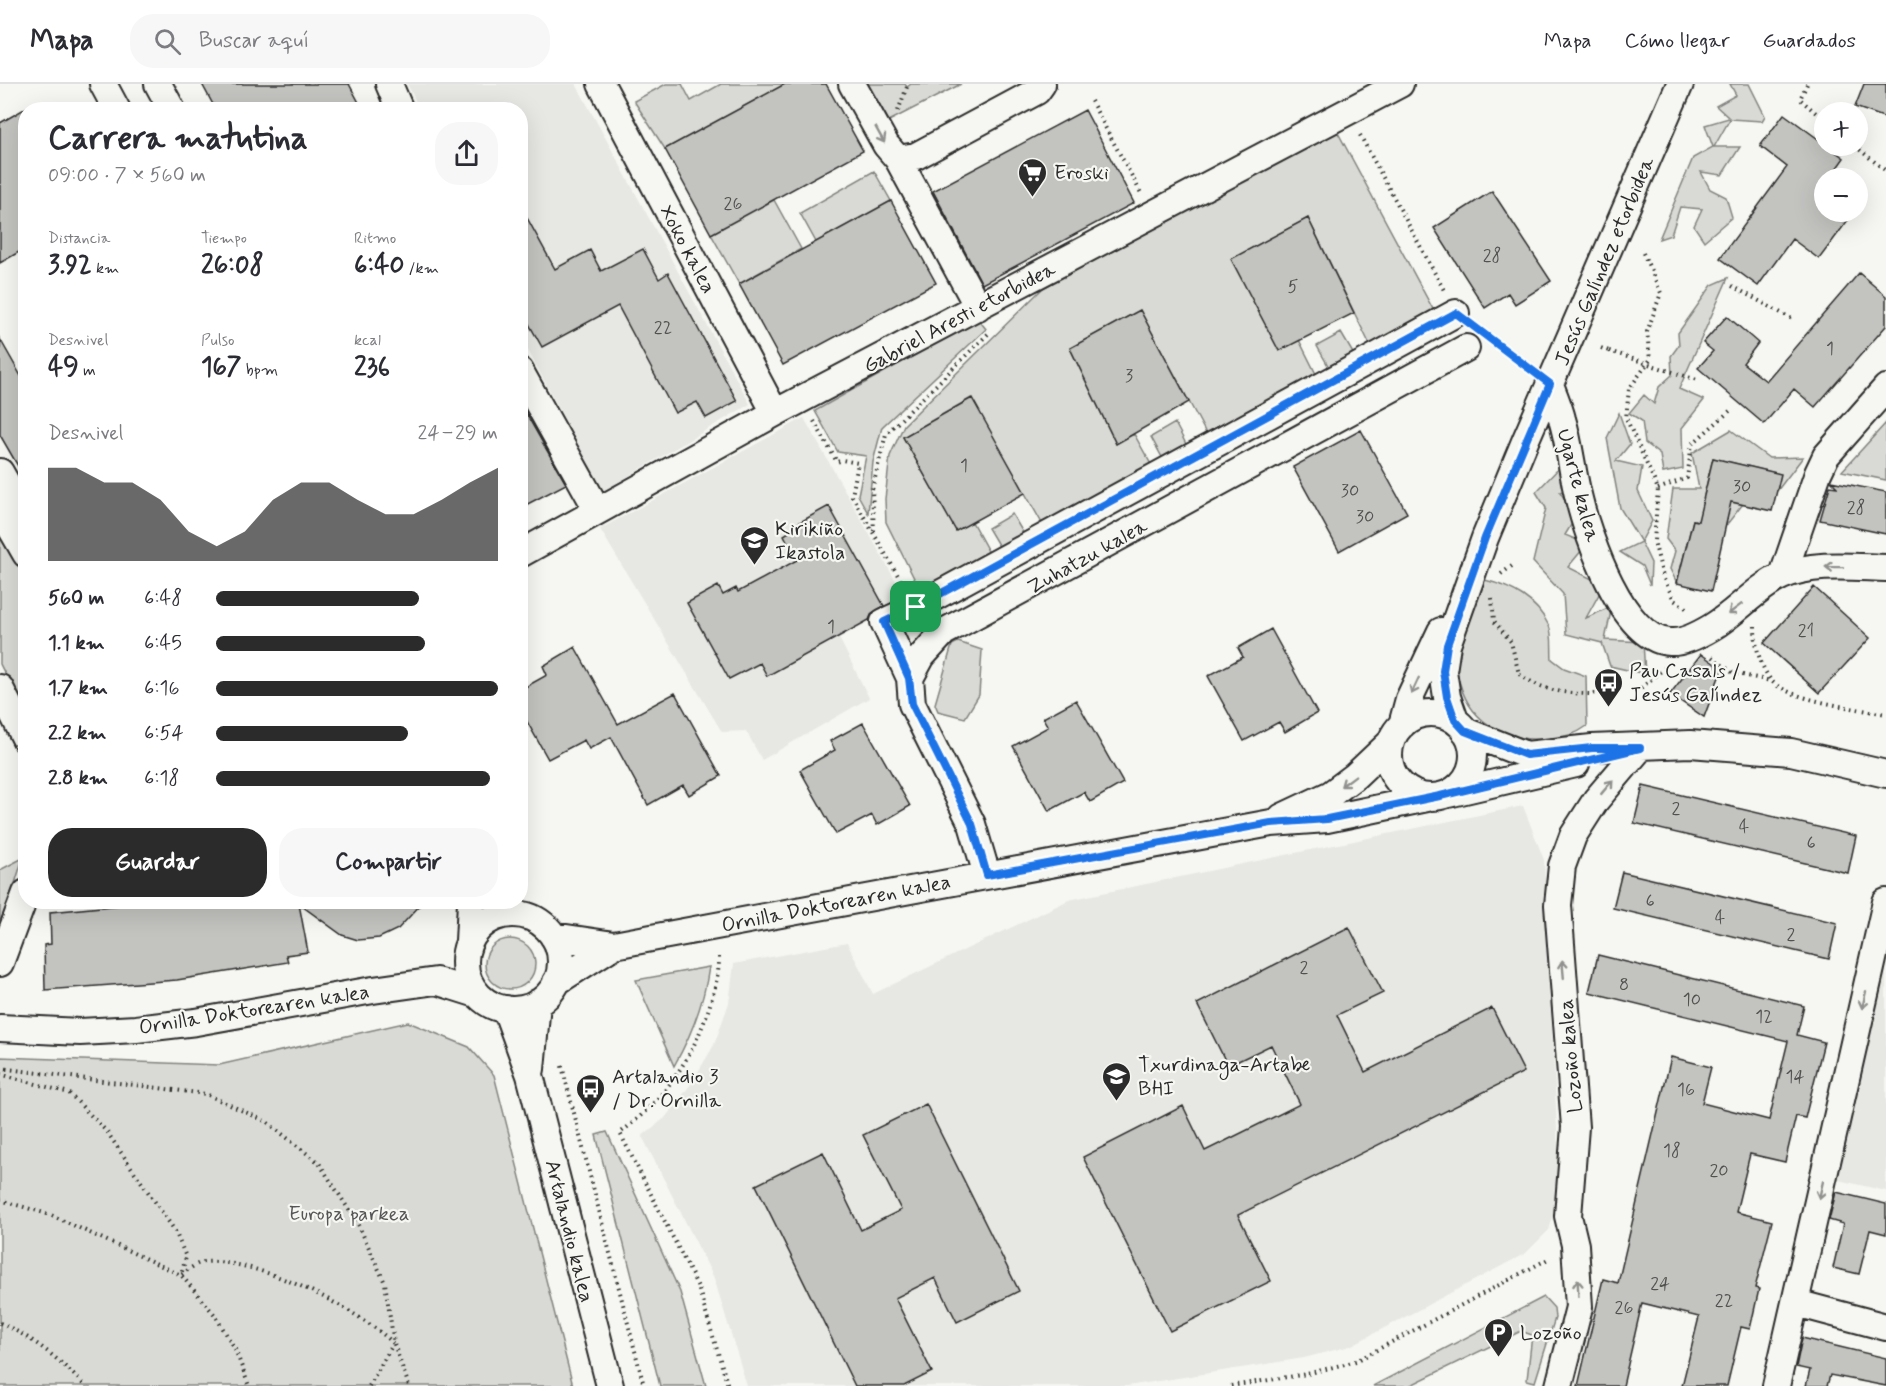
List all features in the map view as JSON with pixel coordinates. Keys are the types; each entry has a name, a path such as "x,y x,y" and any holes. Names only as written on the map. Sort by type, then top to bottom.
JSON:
{"street":[{"path":"103,84 113,102"},
{"path":"158,84 168,102"},
{"path":"389,84 397,102"},
{"name":"Xoko kalea","path":"601,84 775,413"},
{"path":"852,84 886,144 898,159 978,307"},
{"path":"898,159 916,156 1037,91 1042,84"},
{"name":"Gabriel Aresti etorbidea","path":"528,550 775,413 1400,84"},
{"name":"Jesús Galíndez etorbidea","path":"1397,733 1409,699 1485,538 1680,84"},
{"name":"Zuhatzu kalea","path":"909,678 884,622 916,607 1456,313"},
{"name":"Zuhatzu kalea","path":"909,678 922,656 944,632 1466,348"},
{"name":"Ugarte kalea","path":"1550,384 1563,420 1580,501 1597,552 1619,601 1636,625 1653,637 1670,642 1690,637 1712,627 1783,575 1824,567 1886,568"},
{"path":"528,385 598,512"},
{"path":"1783,575 1818,472 1826,456 1886,388"},
{"path":"0,472 18,504"},
{"path":"0,509 18,540"},
{"name":"Jesús Galíndez etorbidea","path":"1460,726 1447,697 1443,671 1447,645 1485,538"},
{"path":"909,678 912,704 972,824 987,875"},
{"path":"0,688 18,724"},
{"path":"1460,726 1473,748 1472,767 1463,783 1440,796 1420,796 1401,784 1390,764 1397,733 1410,719 1428,713 1437,713 1460,726 1526,755 1592,748 1640,748 1690,744 1791,752 1886,774"},
{"name":"Ornilla Doktorearen kalea","path":"1271,823 1331,794 1355,776 1397,733"},
{"name":"Ornilla Doktorearen kalea","path":"553,936 614,945 1271,823 1327,819 1440,796 1640,748"},
{"name":"Lozoño kalea","path":"1559,1386 1579,1307 1575,1245 1568,1216 1575,1127 1558,905 1562,866 1574,836 1596,800 1640,748"},
{"path":"1776,1386 1886,902"},
{"path":"0,963 20,909"},
{"path":"436,981 467,946 485,922 496,916 514,914 527,909 553,936 562,969 556,982 537,1003 518,1010 506,1010 485,1001 477,994 464,972 467,946 470,909"},
{"name":"Ornilla Doktorearen kalea","path":"556,982 614,945"},
{"name":"Ornilla Doktorearen kalea","path":"0,1028 81,1032 136,1029 196,1022 436,981 477,994"},
{"name":"Artalandio kalea","path":"530,1075 537,1003"},
{"name":"Artalandio kalea","path":"506,1010 530,1075 610,1386"},
{"path":"1796,1303 1886,1327"}],"path":[{"path":"1807,84 1800,99 1814,111"},
{"path":"1091,101 1153,215"},
{"path":"1348,113 1456,313 1550,384"},
{"path":"1867,156 1886,171"},
{"path":"1644,253 1661,294 1647,332 1650,360 1629,389 1626,418 1658,489 1654,541 1663,577 1674,600 1690,611 1700,607"},
{"path":"1732,286 1794,320"},
{"path":"874,531 872,490 885,434 992,330 978,307"},
{"path":"1601,348 1696,380"},
{"path":"1658,489 1687,478 1692,444 1731,410"},
{"path":"811,415 837,462 842,460 858,463 852,496 916,607"},
{"path":"1498,576 1512,566"},
{"path":"1492,591 1494,621 1511,642 1519,674 1534,685 1565,694 1598,694"},
{"path":"1760,616 1755,624 1755,647 1771,681"},
{"path":"1709,654 1733,673 1771,681 1804,698 1886,714"},
{"path":"719,957 719,970 703,1031 674,1082 643,1115 620,1133 698,1287 728,1386"},
{"path":"562,1066 644,1386"},
{"path":"0,1068 206,1094 267,1122 319,1163 358,1224 385,1283 394,1344 409,1386"},
{"path":"0,1074 69,1093 107,1132 175,1231 186,1257 181,1275"},
{"path":"0,1200 51,1215 181,1275 215,1315 236,1349 249,1386"},
{"path":"1231,1386 1307,1374 1356,1361 1575,1245"},
{"path":"181,1275 202,1262 240,1265 320,1294 377,1328 394,1344"},
{"path":"0,1323 22,1333 57,1357 85,1386"},
{"path":"369,1386 394,1344"}],"shaded area":[{"path":"407,84 576,84 750,404 603,491 528,350 528,102 415,102"},
{"name":"Kirikiño Ikastola","path":"804,418 907,601 839,638 869,698 762,760 746,731 722,732 600,529"},
{"name":"Txurdinaga-Artabe BHI","path":"1523,806 1544,860 1560,1193 1549,1230 1526,1253 1350,1346 1304,1358 1127,1386 747,1386 714,1278 642,1136 665,1118 691,1084 714,1045 729,1003 734,964 847,943 873,994 1069,900"},
{"path":"1886,955 1886,1191 1834,1179"}],"green space":[{"path":"666,84 682,84 691,101 721,84 785,84 665,149 634,101"},
{"path":"868,84 905,84 907,87 911,84 961,84 889,121"},
{"path":"1730,84 1749,84 1765,116 1762,121 1730,119 1714,147 1740,147 1722,175 1701,172 1710,189 1726,197 1732,217 1704,241 1694,226 1702,209 1680,207 1671,235 1659,239 1693,158 1713,147 1705,125 1729,118 1716,106 1736,95"},
{"path":"1336,129 1435,313 1372,349 1308,218 1232,259 1299,340 1318,378 1208,437 1140,310 1070,348 1116,444 1134,434 1153,468 1043,525 971,398 903,437 956,530 972,522 989,553 920,590 886,522 885,499 890,456 904,425 1043,288"},
{"path":"874,171 891,201 816,242 800,213"},
{"path":"774,200 801,249 739,284 711,234"},
{"path":"1728,278 1679,389 1704,400 1682,428 1683,469 1663,473 1660,455 1645,443 1642,421 1629,413 1644,395 1654,404 1659,387 1672,375 1671,356 1679,345 1678,333 1712,285"},
{"path":"978,319 986,329 882,427 873,462 868,513 858,495 866,456 838,452 815,411"},
{"path":"1341,333 1354,355 1330,369 1317,346"},
{"path":"1619,413 1630,444 1616,461 1642,467 1638,491 1652,521 1641,542 1620,508 1607,438"},
{"path":"1175,423 1187,446 1163,459 1151,437"},
{"path":"1886,423 1886,480 1842,471"},
{"path":"1731,430 1769,458 1803,457 1777,491 1780,474 1713,458 1704,495 1743,504 1724,528 1693,520 1677,583 1670,569 1675,551 1666,539 1673,489 1699,489 1692,453"},
{"path":"1563,464 1569,489 1560,492 1576,517 1565,535 1587,544 1568,567 1604,585 1586,618 1612,606 1605,640 1643,642 1645,674 1610,666 1602,643 1566,634 1563,594 1533,562 1546,508 1536,492"},
{"path":"1012,514 1025,536 1001,550 988,528"},
{"path":"0,527 18,560 18,700 0,664"},
{"path":"1641,542 1651,563 1650,585 1642,566 1620,552"},
{"path":"1485,580 1505,586 1530,601 1549,626 1552,659 1564,668 1586,676 1587,726 1583,729 1571,735 1538,739 1509,735 1484,721 1466,699 1456,673 1455,652"},
{"path":"958,642 982,650 979,695 965,718 938,711 935,704 952,645"},
{"path":"18,861 18,874 0,931 0,870"},
{"path":"505,939 515,939 528,946 535,959 535,969 528,982 515,989 505,989 496,985 489,978 485,969 485,959 489,950 496,943"},
{"path":"709,967 696,1018 674,1066 636,980"},
{"name":"Europa parkea","path":"408,1022 469,1047 494,1075 573,1386 0,1386 0,1057 219,1065"},
{"path":"607,1132 680,1292 706,1386 660,1386 596,1135"},
{"path":"1544,1297 1554,1308 1555,1318 1535,1382 1527,1380 1532,1335 1521,1331 1409,1386 1373,1386"}],"building":[{"path":"202,84 349,84 359,102 212,102"},
{"path":"785,84 826,84 863,151 711,234 665,149"},
{"path":"1864,84 1886,84 1886,118 1868,112 1868,102 1857,102"},
{"name":"Eroski","path":"1085,110 1134,203 982,284 933,191"},
{"path":"18,113 18,253 0,263 0,123"},
{"path":"1784,114 1814,136 1814,156 1841,156 1844,158 1837,168 1814,168 1814,222 1847,222 1819,259 1792,239 1758,286 1720,258 1787,167 1760,146"},
{"path":"1492,191 1551,281 1515,304 1508,293 1485,308 1434,228"},
{"path":"891,201 936,283 783,365 739,284"},
{"path":"1308,218 1354,313 1279,351 1231,259"},
{"path":"528,220 555,269 590,250 601,271 643,249 659,279 668,273 737,401 706,418 697,402 675,413 618,306 542,347 528,322"},
{"path":"1859,273 1886,296 1886,326 1815,407 1794,389 1764,424 1698,368 1713,351 1703,343 1727,316 1758,343 1743,363 1766,381"},
{"path":"1140,310 1189,402 1116,444 1070,348"},
{"path":"0,339 18,371 18,466 0,435"},
{"path":"972,398 1025,493 956,531 903,437"},
{"path":"528,417 566,484 528,504"},
{"path":"1361,430 1407,513 1339,551 1293,467"},
{"path":"1713,458 1781,474 1772,511 1731,502 1711,591 1677,583 1693,520 1698,521"},
{"path":"1831,481 1886,492 1886,534 1820,520 1830,486 1837,487"},
{"path":"829,506 884,606 872,613 869,620 767,676 760,663 729,679 687,603 718,586 723,595 736,588 738,592 797,560 784,535 799,526 798,523"},
{"path":"1814,587 1870,638 1819,693 1764,643"},
{"path":"1271,629 1317,713 1285,732 1279,722 1244,741 1208,676 1243,657 1238,648"},
{"path":"575,647 618,724 675,693 721,776 689,795 683,785 648,805 611,737 589,749 584,740 548,759 528,723 528,686 547,675 543,666"},
{"path":"1701,654 1722,669 1704,717 1670,694"},
{"path":"1076,700 1123,783 1090,802 1084,792 1049,811 1013,746 1048,727 1043,718"},
{"path":"863,723 910,806 877,825 872,815 836,834 800,770 835,750 830,741"},
{"path":"1643,786 1856,836 1848,873 1634,823"},
{"path":"1622,872 1837,923 1829,959 1613,908"},
{"path":"81,909 300,909 308,952 286,955 288,962 177,980 45,990 44,945 51,944 50,912"},
{"path":"306,909 417,909 398,929 379,938 358,940 342,935"},
{"path":"1349,927 1383,993 1337,1015 1365,1072 1492,1008 1524,1072 1238,1215 1271,1281 1170,1331 1083,1157 1183,1106 1205,1151 1300,1104 1271,1045 1228,1066 1197,1004"},
{"path":"1598,955 1804,1006 1797,1035 1824,1042 1805,1118 1796,1116 1785,1162 1750,1154 1736,1212 1772,1221 1755,1288 1759,1289 1750,1329 1741,1327 1727,1386 1682,1386 1699,1317 1642,1303 1623,1386 1578,1386 1603,1279 1618,1283 1671,1057 1711,1067 1702,1103 1769,1120 1788,1041 1589,992"},
{"path":"926,1104 1019,1291 957,1322 935,1278 895,1298 932,1372 904,1386 855,1386 756,1185 823,1152 861,1230 901,1210 863,1135"},
{"path":"1836,1192 1886,1204 1886,1234 1870,1230 1859,1274 1833,1268 1843,1224 1829,1220"},
{"path":"1802,1338 1886,1358 1886,1386 1830,1375 1827,1386 1806,1386 1810,1370 1796,1367"}],"place":[{"name":"Eroski","path":"1033,198"},
{"name":"Kirikiño Ikastola","path":"754,566"},
{"name":"Pau Casals / Jesús Galíndez","path":"1608,708"},
{"name":"Txurdinaga-Artabe BHI","path":"1117,1102"},
{"name":"Artalandio 3 / Dr. Ornilla","path":"591,1114"},
{"name":"Lozoño","path":"1499,1358"}],"route":[{"path":"1456,313 1550,384 1485,538 1447,645 1443,671 1447,697 1455,720 1465,731 1526,755 1592,748 1640,748 1440,796 1327,819 1271,823 987,875 972,824 912,704 909,678 884,622 916,607 1456,313"}]}
